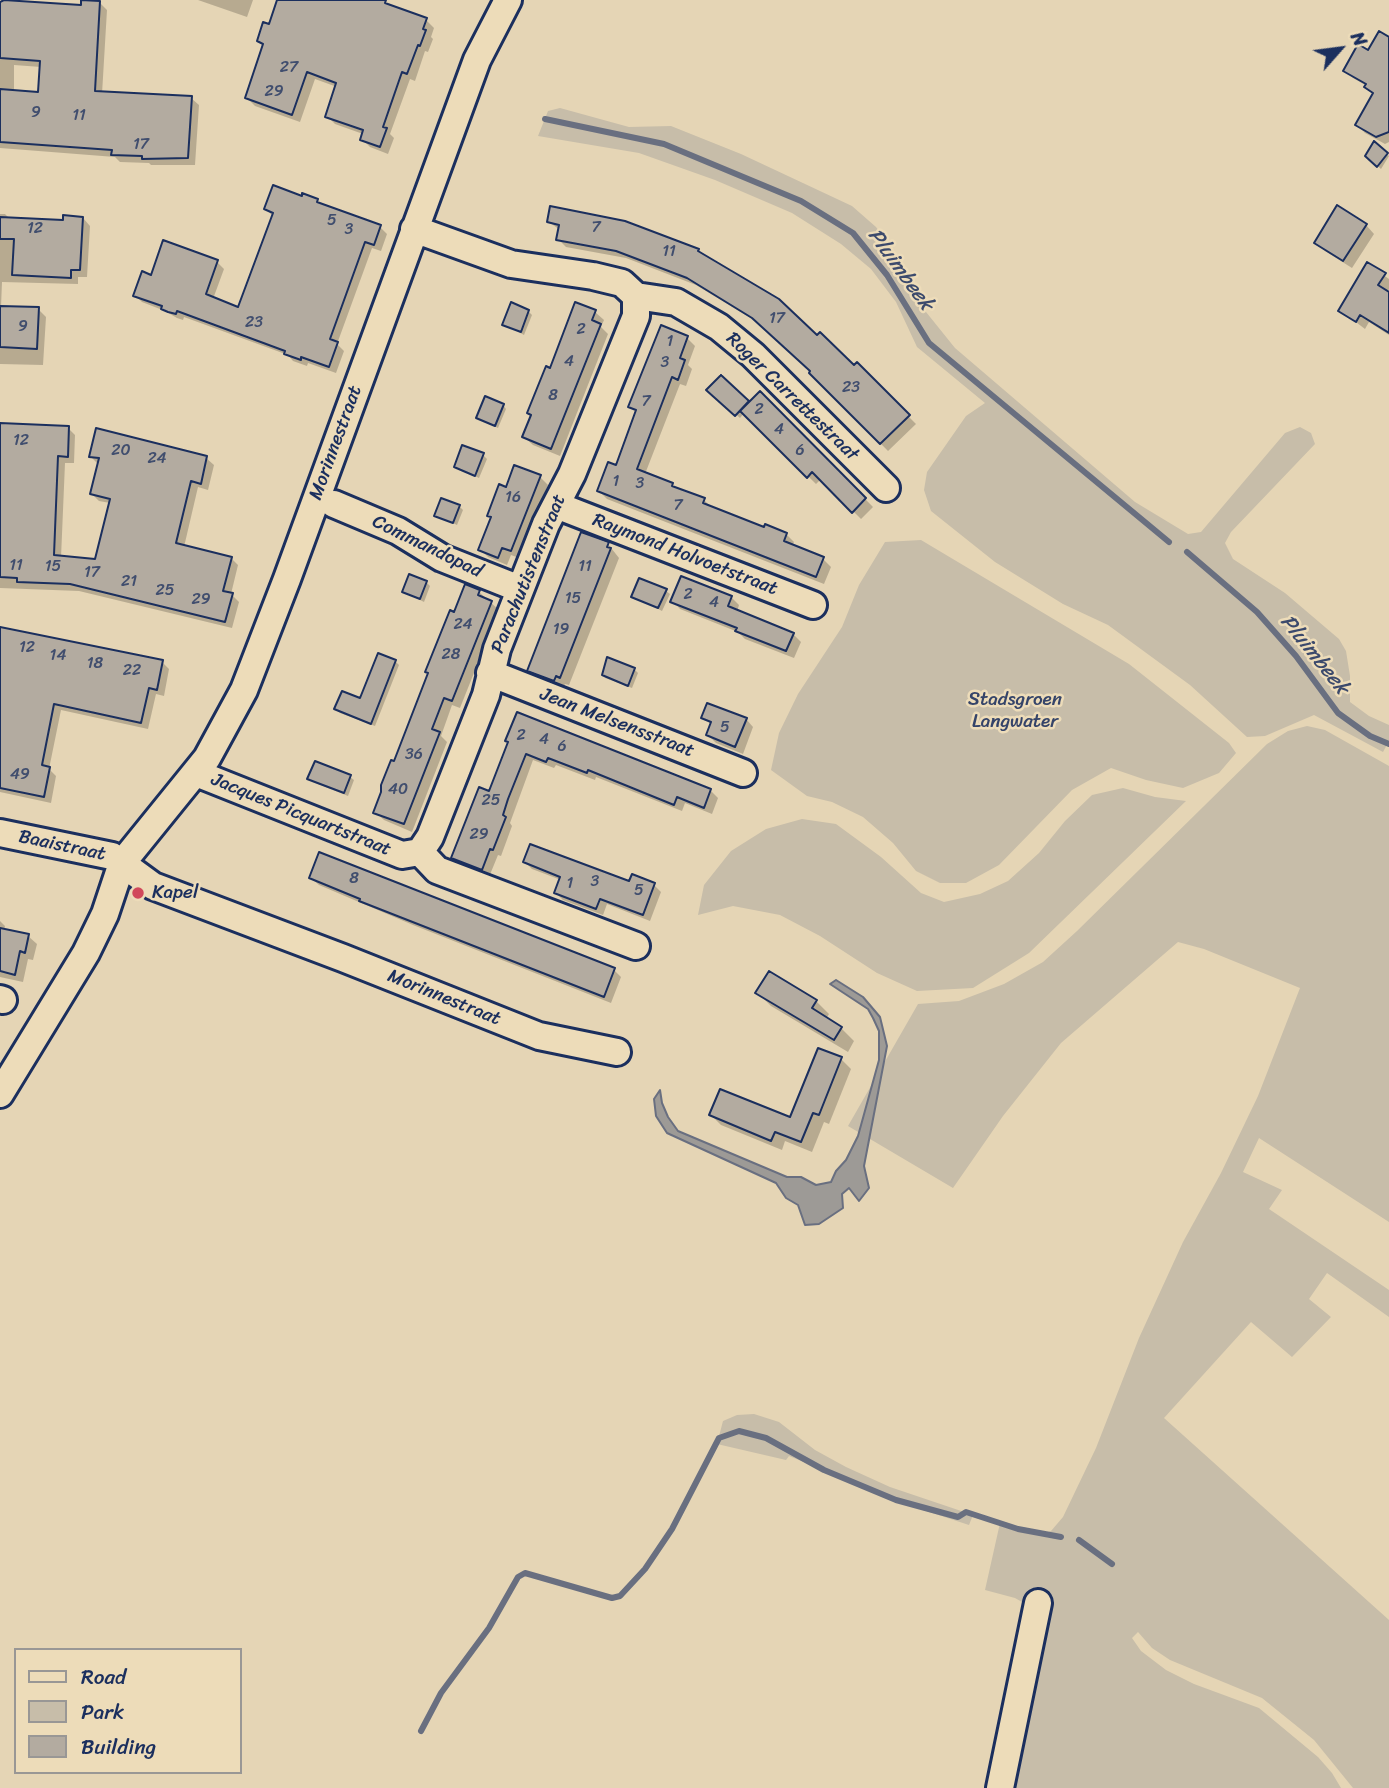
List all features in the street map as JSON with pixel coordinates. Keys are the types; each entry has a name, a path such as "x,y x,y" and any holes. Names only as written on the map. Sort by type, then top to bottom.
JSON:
{"street":[{"name":"Morinnestraat","path":"0,1094 86,953 105,914 122,863 196,773 213,747 251,672 499,2"},
{"name":"Roger Carrettestraat","path":"414,229 511,264 593,276 622,283 636,296 676,303 719,327 753,355 886,488"},
{"name":"Parachutistenstraat","path":"419,852 430,837 469,740 486,695 497,649 520,589 572,474 635,316 636,296"},
{"name":"Commandopad","path":"334,504 398,531 442,558 520,589"},
{"name":"Raymond Holvoetstraat","path":"556,505 813,605"},
{"name":"Jean Melsensstraat","path":"490,674 744,773"},
{"name":"Jacques Picquartstraat","path":"196,773 402,855 419,852 437,870 636,946"},
{"name":"Baaistraat","path":"0,833 112,856 122,863"},
{"name":"Morinnestraat","path":"122,863 153,886 343,958 539,1037 617,1052"},
{"path":"1000,1788 1038,1603"}],"green space":[{"path":"560,108 629,127 671,126 741,154 852,206 876,227 910,275 922,307 955,348 1135,502 1188,534 1201,532 1285,433 1300,427 1311,433 1315,444 1231,532 1225,543 1233,559 1285,593 1339,639 1346,651 1350,702 1369,716 1389,725 1389,741 1383,752 1314,715 1265,736 1247,737 1190,685 1108,625 1063,604 995,562 931,511 924,490 927,472 966,416 985,403 917,347 896,302 871,269 841,244 792,213 715,180 639,153 538,136 548,111"},
{"name":"Stadsgroen Langwater","path":"921,540 1129,664 1229,743 1236,753 1219,773 1183,788 1146,780 1111,768 1072,790 999,865 966,883 940,883 916,871 893,843 863,817 832,802 807,796 771,770 779,733 798,694 842,627 859,585 885,542"},
{"path":"1307,726 1325,730 1389,766 1389,1222 1259,1138 1243,1172 1282,1190 1269,1209 1389,1290 1389,1317 1327,1273 1309,1299 1331,1317 1292,1357 1251,1322 1164,1418 1389,1620 1389,1788 1353,1788 1314,1740 1262,1698 1170,1660 1152,1648 1138,1632 1132,1638 1141,1651 1166,1670 1194,1684 1259,1708 1318,1757 1341,1788 1004,1788 1029,1606 1015,1598 985,1590 1000,1523 1043,1534 1051,1531 1063,1517 1096,1448 1139,1338 1183,1242 1221,1173 1258,1096 1300,988 1204,949 1178,942 1061,1043 1003,1116 953,1188 848,1126 918,1004 959,1001 1004,984 1043,962 1267,744 1288,731"},
{"path":"1123,788 1155,797 1186,801 1029,953 973,988 917,991 877,973 820,936 780,915 733,906 698,915 704,885 731,851 766,829 802,819 836,824 881,857 921,893 944,902 980,894 1008,881 1039,853 1065,821 1092,795"},
{"path":"754,1414 779,1422 815,1450 846,1467 890,1487 973,1515 969,1525 917,1508 789,1456 786,1460 717,1444 723,1421 737,1415"}],"shaded area":[{"path":"836,980 863,997 880,1017 887,1046 864,1166 869,1188 859,1201 849,1188 842,1194 843,1208 819,1224 805,1225 798,1205 786,1198 776,1183 667,1133 656,1116 654,1099 660,1090 668,1117 678,1131 787,1177 801,1177 816,1185 831,1182 858,1136 879,1060 879,1031 873,1018 868,1009 830,984"}],"building":[{"path":"4,0 81,5 81,0 100,1 95,91 192,96 188,158 142,159 142,156 111,155 112,150 0,142 0,89 38,92 40,61 0,58 0,2"},
{"path":"277,0 386,0 385,3 427,18 420,46 418,45 407,74 402,72 383,127 387,128 380,147 360,140 363,130 325,117 336,83 307,72 292,115 245,98 263,44 257,41 263,22 269,24"},
{"path":"1379,31 1389,37 1389,132 1376,137 1355,125 1373,93 1364,87 1366,84 1343,71 1358,44 1368,50"},
{"path":"1374,141 1388,153 1377,167 1365,156"},
{"path":"273,185 302,196 302,193 318,199 317,202 381,225 374,245 365,242 330,339 338,342 329,367 284,354 285,351 177,311 176,314 168,312 161,309 162,306 133,296 142,271 151,275 163,240 218,260 206,294 238,307 273,213 264,209"},
{"path":"1337,205 1367,224 1343,261 1314,243"},
{"path":"550,206 625,221 699,249 698,251 779,299 817,335 820,332 854,365 857,362 910,415 880,444 809,373 810,371 752,318 687,278 616,251 556,240 559,225 547,222"},
{"path":"63,215 83,217 80,270 71,270 71,278 12,275 14,239 0,239 0,217 63,220"},
{"path":"1367,262 1386,273 1378,285 1389,292 1389,333 1360,315 1356,322 1338,311"},
{"path":"511,302 529,310 521,332 502,325"},
{"path":"575,302 596,310 592,320 601,324 551,449 522,437 531,415 527,413 546,366 550,368"},
{"path":"0,306 39,307 37,349 0,347"},
{"path":"661,325 688,336 680,358 685,360 678,380 672,377 637,469 705,498 703,503 787,533 784,541 824,557 816,577 597,491 608,462 616,465 636,410 628,407"},
{"path":"721,375 749,401 735,416 706,390"},
{"path":"760,391 866,498 852,513 812,472 807,478 740,411"},
{"path":"485,396 504,404 495,426 476,418"},
{"path":"0,423 69,426 68,457 58,456 54,555 95,559 110,499 90,494 99,458 89,457 96,428 207,456 201,484 191,481 176,543 232,557 223,591 233,593 225,622 70,584 17,582 17,578 0,577"},
{"path":"462,445 484,453 475,476 454,467"},
{"path":"514,465 541,475 511,551 502,548 498,558 478,550 491,517 487,516 499,484 506,487"},
{"path":"441,498 460,505 453,523 434,516"},
{"path":"581,532 609,542 607,547 611,548 560,678 556,676 554,681 527,671"},
{"path":"409,574 427,581 420,599 402,592"},
{"path":"681,576 732,596 728,606 794,633 786,651 735,631 737,628 670,602"},
{"path":"639,578 667,589 658,608 631,597"},
{"path":"465,584 480,590 478,595 492,601 452,701 444,698 432,729 440,732 404,824 373,813 381,785 391,760 394,761 428,673 425,672 450,610 454,612"},
{"path":"0,627 163,660 157,690 149,688 141,723 54,704 42,765 50,767 44,797 0,788"},
{"path":"378,653 396,660 371,724 334,709 342,691 360,698"},
{"path":"607,657 635,668 628,686 602,675"},
{"path":"707,703 747,718 735,747 706,735 711,722 701,718"},
{"path":"517,712 711,789 704,808 677,797 674,805 588,770 587,773 548,758 546,762 526,754 508,799 503,815 506,817 482,870 451,858 479,787 489,791"},
{"path":"315,761 351,775 344,793 307,779"},
{"path":"530,844 629,881 632,874 655,883 643,915 600,899 596,909 554,893 560,877 523,862"},
{"path":"319,852 615,968 604,997 359,901 360,899 309,878"},
{"path":"0,928 29,934 25,953 20,951 15,975 0,971"},
{"path":"769,971 817,1000 812,1008 842,1027 834,1040 755,993"},
{"path":"818,1048 842,1057 819,1115 813,1113 801,1142 775,1132 771,1141 709,1115 720,1089 790,1117"}],"waterway":[{"name":"Pluimbeek","path":"545,119 664,144 801,201 853,233 887,275 929,343 1169,542"},
{"name":"Pluimbeek","path":"1187,552 1257,612 1296,656 1338,713 1370,736 1389,744"},
{"path":"421,1731 441,1693 489,1628 518,1577 525,1573 612,1598 620,1596 645,1569 672,1529 719,1438 739,1431 766,1438 824,1470 896,1500 958,1517 966,1512 1018,1529 1061,1537"},
{"path":"1079,1540 1112,1564"}],"place":[{"name":"Kapel","path":"138,893"}]}
